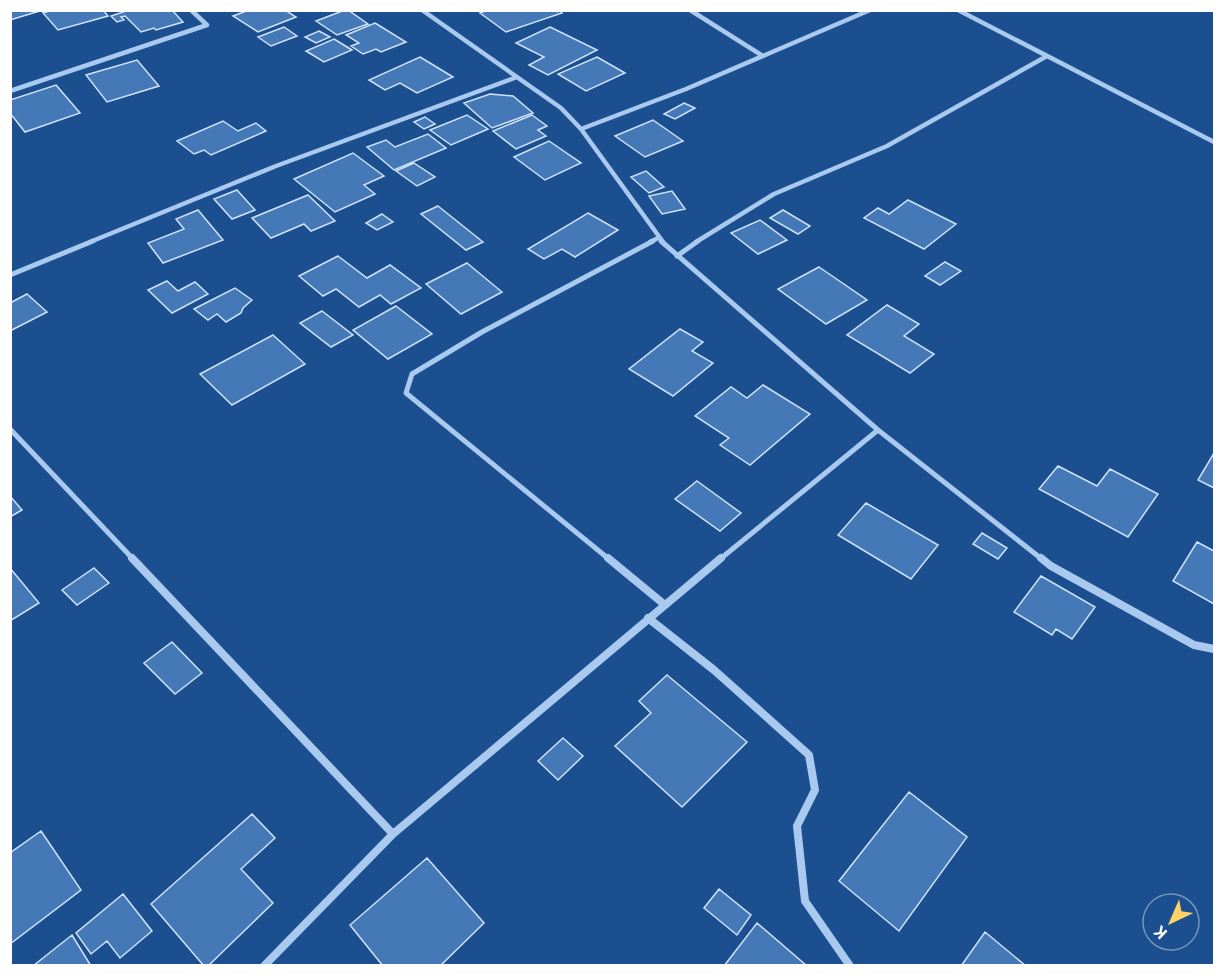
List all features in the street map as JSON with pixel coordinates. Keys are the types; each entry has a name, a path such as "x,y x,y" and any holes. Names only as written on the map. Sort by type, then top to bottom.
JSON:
{"street":[{"path":"10,91 207,25 191,10"},
{"path":"422,10 561,108 581,129 658,238 878,430 1051,566 1194,645 1215,650"},
{"path":"690,10 763,56"},
{"path":"581,129 870,10"},
{"path":"958,10 1215,142"},
{"path":"677,255 711,231 774,194 887,146 1047,56"},
{"path":"10,275 276,166 517,77"},
{"path":"658,238 482,332 412,374 406,393 665,605"},
{"path":"10,429 393,834"},
{"path":"264,966 393,834 648,618 878,430"},
{"path":"648,618 714,670 809,755 814,790 797,826 805,901 850,966"}],"building":[{"path":"10,10 43,10 10,20"},
{"path":"53,10 103,10 108,16 58,30 43,13"},
{"path":"129,10 172,10 183,22 141,32 125,16 121,17 124,20 117,22 111,16"},
{"path":"249,10 285,10 296,17 258,32 233,16"},
{"path":"345,10 368,24 337,35 316,21"},
{"path":"488,10 559,10 562,13 506,32 480,13"},
{"path":"375,23 406,42 381,52 376,49 363,54 351,46 359,43 346,35"},
{"path":"284,27 297,36 271,46 258,37"},
{"path":"550,27 597,50 548,75 529,65 544,57 516,43"},
{"path":"319,31 330,37 316,43 305,37"},
{"path":"334,39 352,50 324,62 306,51"},
{"path":"420,57 453,77 417,93 400,83 385,90 369,80"},
{"path":"597,57 625,73 586,91 558,74"},
{"path":"137,60 159,86 107,102 86,75"},
{"path":"56,85 80,113 25,132 10,113 10,100"},
{"path":"490,94 513,96 533,113 492,128 464,103"},
{"path":"684,103 695,108 675,119 664,114"},
{"path":"467,115 488,129 451,145 430,130"},
{"path":"532,115 547,126 538,130 546,136 516,149 493,131"},
{"path":"425,117 435,124 424,129 414,122"},
{"path":"653,120 683,141 645,157 615,136"},
{"path":"223,121 238,131 256,123 266,131 211,155 204,150 194,154 177,141"},
{"path":"428,134 446,148 394,170 367,147 386,140 395,147"},
{"path":"549,141 581,163 545,180 514,157"},
{"path":"353,153 384,176 364,185 375,194 335,212 294,179"},
{"path":"414,163 435,177 417,186 396,171"},
{"path":"646,171 664,187 649,193 631,177"},
{"path":"237,190 255,210 232,219 214,199"},
{"path":"672,191 685,209 662,214 649,196"},
{"path":"308,195 335,221 311,231 304,224 271,238 252,218"},
{"path":"908,200 956,224 924,249 864,218 878,208 889,214"},
{"path":"438,206 483,242 466,250 421,214"},
{"path":"198,210 223,240 163,263 148,243 184,229 176,219"},
{"path":"783,210 810,226 798,234 770,218"},
{"path":"588,213 618,230 575,257 562,249 544,259 528,249"},
{"path":"382,214 393,222 377,230 366,223"},
{"path":"760,220 787,240 758,254 731,233"},
{"path":"338,256 367,278 390,265 421,288 391,304 380,295 359,307 336,289 323,296 299,276"},
{"path":"945,262 961,271 940,285 925,276"},
{"path":"467,263 502,292 461,314 426,284"},
{"path":"819,267 867,300 826,324 778,289"},
{"path":"167,281 178,291 195,282 208,294 172,313 148,290"},
{"path":"235,288 252,300 241,313 226,322 217,314 208,320 194,309"},
{"path":"27,294 47,312 10,331 10,303"},
{"path":"887,305 919,324 904,336 934,354 910,373 847,335"},
{"path":"396,306 432,334 388,359 353,330"},
{"path":"322,311 353,335 331,347 300,323"},
{"path":"680,329 703,342 692,351 713,363 673,396 629,369"},
{"path":"273,335 305,364 232,405 200,374"},
{"path":"763,385 810,414 750,465 720,445 729,438 695,416 731,387 747,398"},
{"path":"1214,453 1214,488 1198,480"},
{"path":"1058,466 1097,486 1110,469 1158,494 1128,537 1039,489"},
{"path":"697,481 741,513 720,531 675,499"},
{"path":"10,496 22,510 10,517"},
{"path":"866,503 938,545 911,579 838,535"},
{"path":"982,533 1007,548 998,559 973,544"},
{"path":"1197,542 1214,551 1214,604 1173,581"},
{"path":"10,568 39,603 10,621"},
{"path":"94,568 109,583 77,605 62,590"},
{"path":"1041,576 1095,607 1072,639 1056,629 1052,635 1014,612"},
{"path":"172,642 202,673 175,694 144,663"},
{"path":"667,675 747,742 682,807 615,746 651,713 639,701"},
{"path":"563,738 583,756 558,780 538,761"},
{"path":"909,792 967,837 899,931 839,881"},
{"path":"252,814 275,838 241,869 273,903 208,966 204,966 151,904"},
{"path":"41,831 81,890 10,944 10,853"},
{"path":"427,858 484,923 440,966 383,966 350,925"},
{"path":"719,889 751,915 737,935 704,908"},
{"path":"123,894 152,931 120,958 107,941 91,954 76,933"},
{"path":"757,923 807,966 724,966"},
{"path":"985,932 1026,966 961,966"},
{"path":"72,935 91,966 33,966"}]}
